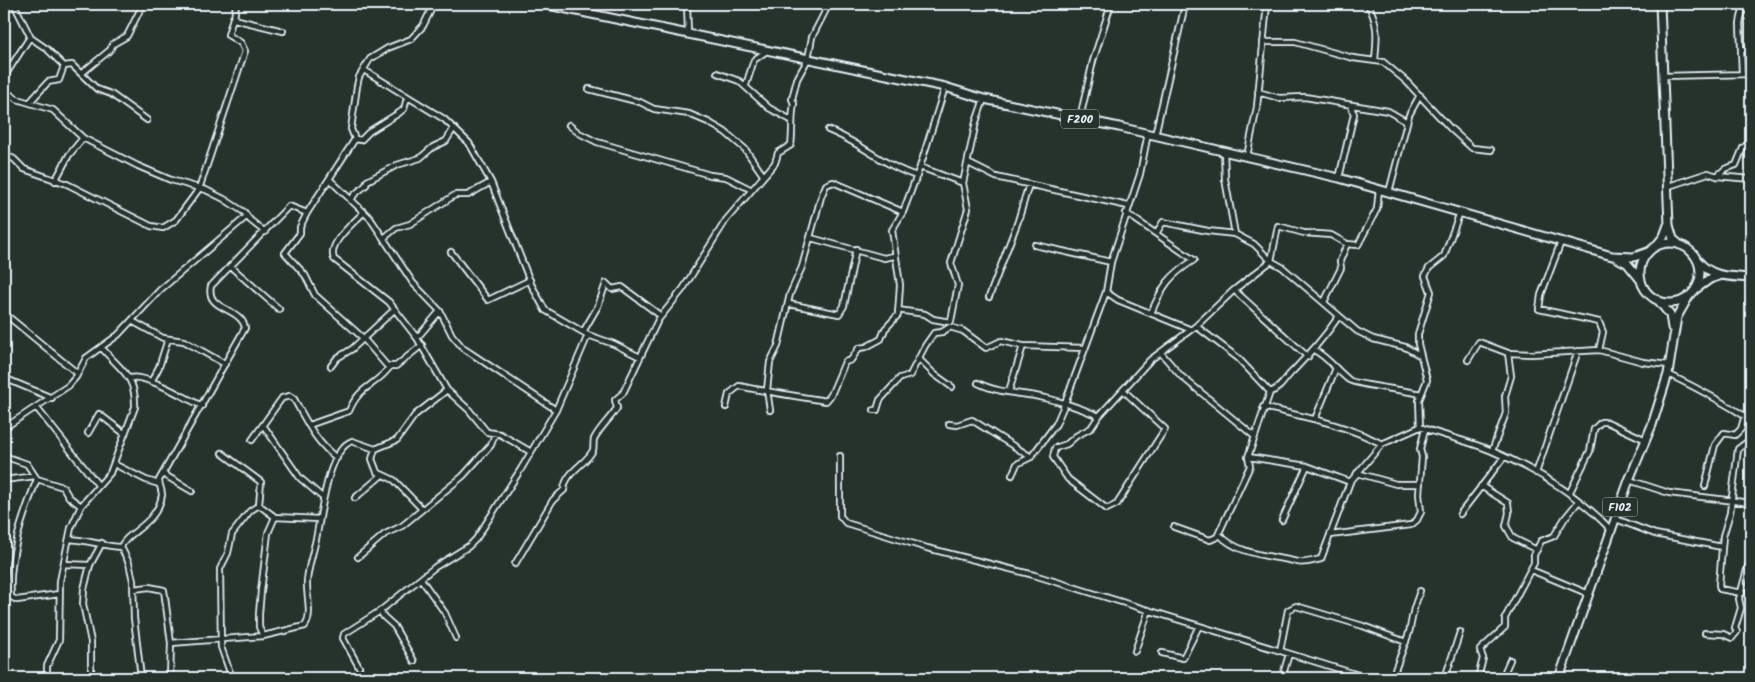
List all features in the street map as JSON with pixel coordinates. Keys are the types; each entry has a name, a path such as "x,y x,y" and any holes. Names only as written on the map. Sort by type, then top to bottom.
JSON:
{"main road":[{"name":"F200","path":"543,4 945,86 984,99 1224,150 1339,178 1612,256 1627,263 1642,281"},
{"path":"1660,4 1671,235 1680,245"},
{"path":"1670,220 1664,236 1642,261 1640,271 1642,281 1651,296 1658,300 1674,302 1706,282 1722,275"},
{"path":"1655,247 1667,243 1680,245 1690,250 1705,269 1722,275 1751,278"},
{"name":"F200","path":"1612,256 1634,257 1648,252"},
{"path":"1691,293 1700,276 1696,259"},
{"name":"F102","path":"1559,678 1612,531 1628,480 1646,440 1668,374 1673,333 1678,313 1691,293"},
{"name":"F102","path":"1658,300 1670,315 1673,333"}],"street":[{"path":"14,4 30,37 47,49 64,66"},
{"path":"82,73 110,50 113,44 127,36 143,4"},
{"path":"4,154 14,159 24,169 82,191 157,229 163,228 176,220 199,189 245,51 241,43 228,35 236,4"},
{"path":"355,139 351,129 357,86 370,59 388,48 411,39 423,26 434,4"},
{"path":"687,4 688,33"},
{"path":"515,564 553,500 564,490 564,484 576,467 593,451 594,439 600,428 610,419 617,408 615,400 623,393 661,316 683,289 726,220 775,163 778,153 791,145 793,134 791,120 794,104 792,99 797,79 808,59 812,37 829,4"},
{"path":"1080,118 1093,61 1111,4"},
{"path":"1246,156 1253,131 1267,4"},
{"path":"1368,4 1376,18 1378,39 1375,60"},
{"path":"1742,74 1740,23 1744,4"},
{"path":"1012,475 1017,464 1031,457 1056,424 1106,292 1111,262 1117,249 1128,206 1140,174 1184,9"},
{"path":"233,18 283,31"},
{"path":"4,76 30,37"},
{"path":"1263,42 1294,42 1353,58 1375,60 1387,65 1420,95 1450,128 1472,148 1491,150"},
{"path":"1742,50 1751,48"},
{"path":"746,85 754,60 768,50"},
{"path":"64,66 72,65 97,89 111,94 147,120"},
{"path":"30,102 48,82 59,80 64,66"},
{"path":"364,70 444,119 472,147 491,182 530,280 545,310 586,333 640,356"},
{"path":"717,73 746,85 769,108 791,120"},
{"path":"1663,76 1751,74"},
{"path":"726,407 729,394 739,386 753,390 767,390 826,401 831,394 844,362 851,360 859,348 866,347 881,339 885,329 898,315 900,285 894,256 892,230 903,212 917,176 945,86"},
{"path":"589,89 640,102 654,109 689,114 708,122 745,149 763,175"},
{"path":"4,91 17,99 58,112 83,138 138,166 206,190 234,205 265,232"},
{"path":"1258,92 1280,98 1305,97 1388,111 1407,122"},
{"path":"1389,192 1394,176 1394,168 1399,161 1407,122 1420,95"},
{"path":"355,139 361,140 370,130 399,113 404,109 407,98"},
{"path":"950,327 958,285 951,263 968,209 963,183 976,122 984,99"},
{"path":"1339,178 1354,114 1350,105"},
{"path":"569,125 587,138 605,145 710,175 726,177 752,190"},
{"path":"351,201 354,195 366,185 367,181 397,165 420,158 446,141 454,128"},
{"path":"828,130 844,136 891,166 917,176"},
{"path":"55,181 69,155 83,138"},
{"path":"355,139 307,213 300,227 300,233 285,253 306,275 314,295 363,338 389,368"},
{"path":"1717,176 1725,169 1736,165 1743,148 1751,141"},
{"path":"1224,150 1225,180 1235,234"},
{"path":"968,163 996,177 1128,206"},
{"path":"920,167 963,183"},
{"path":"1669,186 1708,173 1717,176 1751,179"},
{"path":"330,180 364,212 384,238 413,283 440,311 452,335 463,348 556,410"},
{"path":"384,238 455,195 468,195 491,182"},
{"path":"770,410 767,390 770,362 778,346 790,294 798,278 821,197 830,182 903,212"},
{"path":"989,297 1018,221 1029,184"},
{"path":"1123,390 1165,429 1117,504 1107,508 1068,479 1057,464 1052,453 1055,448 1067,444 1076,436 1091,428 1099,416 1150,360 1196,326 1234,290 1271,261 1278,226 1304,233 1331,235 1347,244 1358,245 1376,209 1379,189"},
{"path":"121,547 125,540 153,516 162,495 159,484 162,474 202,406 244,328 244,323 213,302 210,292 211,286 289,206 307,213"},
{"path":"364,212 334,245 333,256 351,274 386,299 418,338 447,390 469,410 487,432 504,436 531,452"},
{"path":"1420,427 1421,394 1427,380 1427,373 1418,344 1418,328 1431,292 1425,276 1429,268 1444,256 1460,212"},
{"path":"1126,214 1157,232 1194,260 1173,274 1159,295 1151,313"},
{"path":"4,428 52,398 74,380 86,358 102,348 132,321 172,279 246,216"},
{"path":"1157,232 1163,222 1235,234 1254,244 1271,261 1282,266 1365,336 1405,347 1421,356"},
{"path":"810,238 884,258 894,256"},
{"path":"1561,242 1541,295 1539,309 1598,322 1603,332 1599,350"},
{"path":"1035,244 1111,262"},
{"path":"1324,302 1341,268 1340,261 1347,244"},
{"path":"789,304 839,314 844,306 856,249"},
{"path":"451,252 488,300 530,280"},
{"path":"230,266 279,309"},
{"path":"359,667 343,638 344,634 380,611 476,539 556,410 606,283 612,288 622,287 661,316"},
{"path":"1234,290 1308,357"},
{"path":"1106,292 1118,300 1190,329"},
{"path":"331,366 337,358 352,349 394,310"},
{"path":"898,310 925,314 933,319 951,321"},
{"path":"418,338 440,311"},
{"path":"1270,392 1277,390 1292,371 1308,357 1339,316"},
{"path":"10,318 77,373"},
{"path":"132,321 168,339 184,341 225,364"},
{"path":"1196,326 1238,358 1270,392"},
{"path":"874,410 877,410 880,400 900,378 910,375 934,333 942,332 950,327 963,330 986,348 1001,341 1023,346 1085,348"},
{"path":"151,382 159,366 168,339"},
{"path":"1468,360 1479,342 1508,353 1532,354 1599,350 1643,362 1669,365"},
{"path":"309,425 349,411 353,398 359,392 422,345"},
{"path":"1009,391 1023,346"},
{"path":"47,678 46,666 61,632 59,594 71,528 81,506 98,485 104,481 114,464 135,407 135,396 131,378 102,348"},
{"path":"1314,350 1332,362 1350,382 1403,389 1421,394"},
{"path":"1536,473 1578,351"},
{"path":"1160,353 1181,376 1254,436"},
{"path":"1492,451 1506,413 1505,396 1511,376 1508,353"},
{"path":"919,359 934,374 952,387"},
{"path":"1315,419 1336,368"},
{"path":"1668,374 1751,420"},
{"path":"4,378 52,398"},
{"path":"131,378 139,378 151,382 202,406"},
{"path":"978,383 992,390 1009,391 1065,403 1099,416"},
{"path":"171,643 263,636 301,628 307,624 307,578 322,497 342,449 352,442 375,449 397,440 415,414 447,390"},
{"path":"1174,528 1210,540 1216,539 1250,466 1248,457 1270,392"},
{"path":"252,440 282,398 290,396 294,399 324,449 338,458"},
{"path":"36,407 98,485"},
{"path":"1264,407 1315,419 1368,436 1382,444"},
{"path":"1705,486 1715,445 1724,433 1735,435 1741,429 1745,415 1751,410"},
{"path":"88,433 99,414 125,434"},
{"path":"949,424 957,425 972,420 1031,457"},
{"path":"1570,492 1590,451 1594,429 1601,422 1607,422 1646,440"},
{"path":"263,425 300,478 322,497"},
{"path":"1219,534 1227,542 1246,550 1298,562 1321,558 1350,482 1382,444 1420,427 1492,451 1536,473 1570,492 1612,531"},
{"path":"1330,535 1411,525 1417,520 1421,512 1420,484 1422,462 1420,446 1425,429"},
{"path":"358,557 385,534 402,526 421,508 463,476 491,445 495,434"},
{"path":"1742,593 1719,587 1722,547 1732,500 1738,449 1751,439"},
{"path":"375,449 372,459 377,472 394,480 421,508"},
{"path":"222,453 262,482 259,504 250,511 232,534 228,553 222,563 219,592 220,638 221,647 232,678"},
{"path":"4,456 27,464 36,478"},
{"path":"840,456 840,516 843,522 927,548 1034,575 1368,678"},
{"path":"1248,457 1308,466 1350,482"},
{"path":"1460,514 1504,457"},
{"path":"114,464 146,480 159,484"},
{"path":"1282,520 1308,466"},
{"path":"1357,473 1396,484 1420,484"},
{"path":"162,474 192,491"},
{"path":"355,498 382,475"},
{"path":"4,480 36,478 63,487 69,497 81,506"},
{"path":"36,478 20,526 11,565 11,597 17,600 59,594"},
{"path":"1628,480 1668,492 1738,502 1751,502"},
{"path":"1481,486 1508,503 1509,513 1506,526 1509,534 1537,550"},
{"path":"1478,678 1482,658 1480,650 1505,627 1505,618 1531,570 1541,541 1554,536 1565,518 1579,501"},
{"path":"259,504 276,517 319,519"},
{"path":"263,636 258,614 268,533 276,517"},
{"path":"1616,519 1655,534 1722,547"},
{"path":"69,539 121,547"},
{"path":"91,678 90,642 83,604 84,589 90,565 102,543"},
{"path":"121,547 129,563 134,589 133,610 140,678"},
{"path":"1705,633 1723,634 1732,638 1737,632 1735,628 1736,619 1740,616 1739,599 1751,555"},
{"path":"64,564 90,565"},
{"path":"1531,570 1589,594"},
{"path":"421,579 445,613 456,638"},
{"path":"134,589 149,587 164,590 171,643 170,678"},
{"path":"1392,678 1406,642 1420,591"},
{"path":"1280,651 1288,610 1296,606 1363,626 1406,642"},
{"path":"1135,651 1149,610"},
{"path":"380,611 394,626 414,662"},
{"path":"1162,653 1183,658 1199,626"},
{"path":"1445,678 1460,632"},
{"path":"1282,678 1289,654"},
{"path":"1502,678 1510,660"}]}
